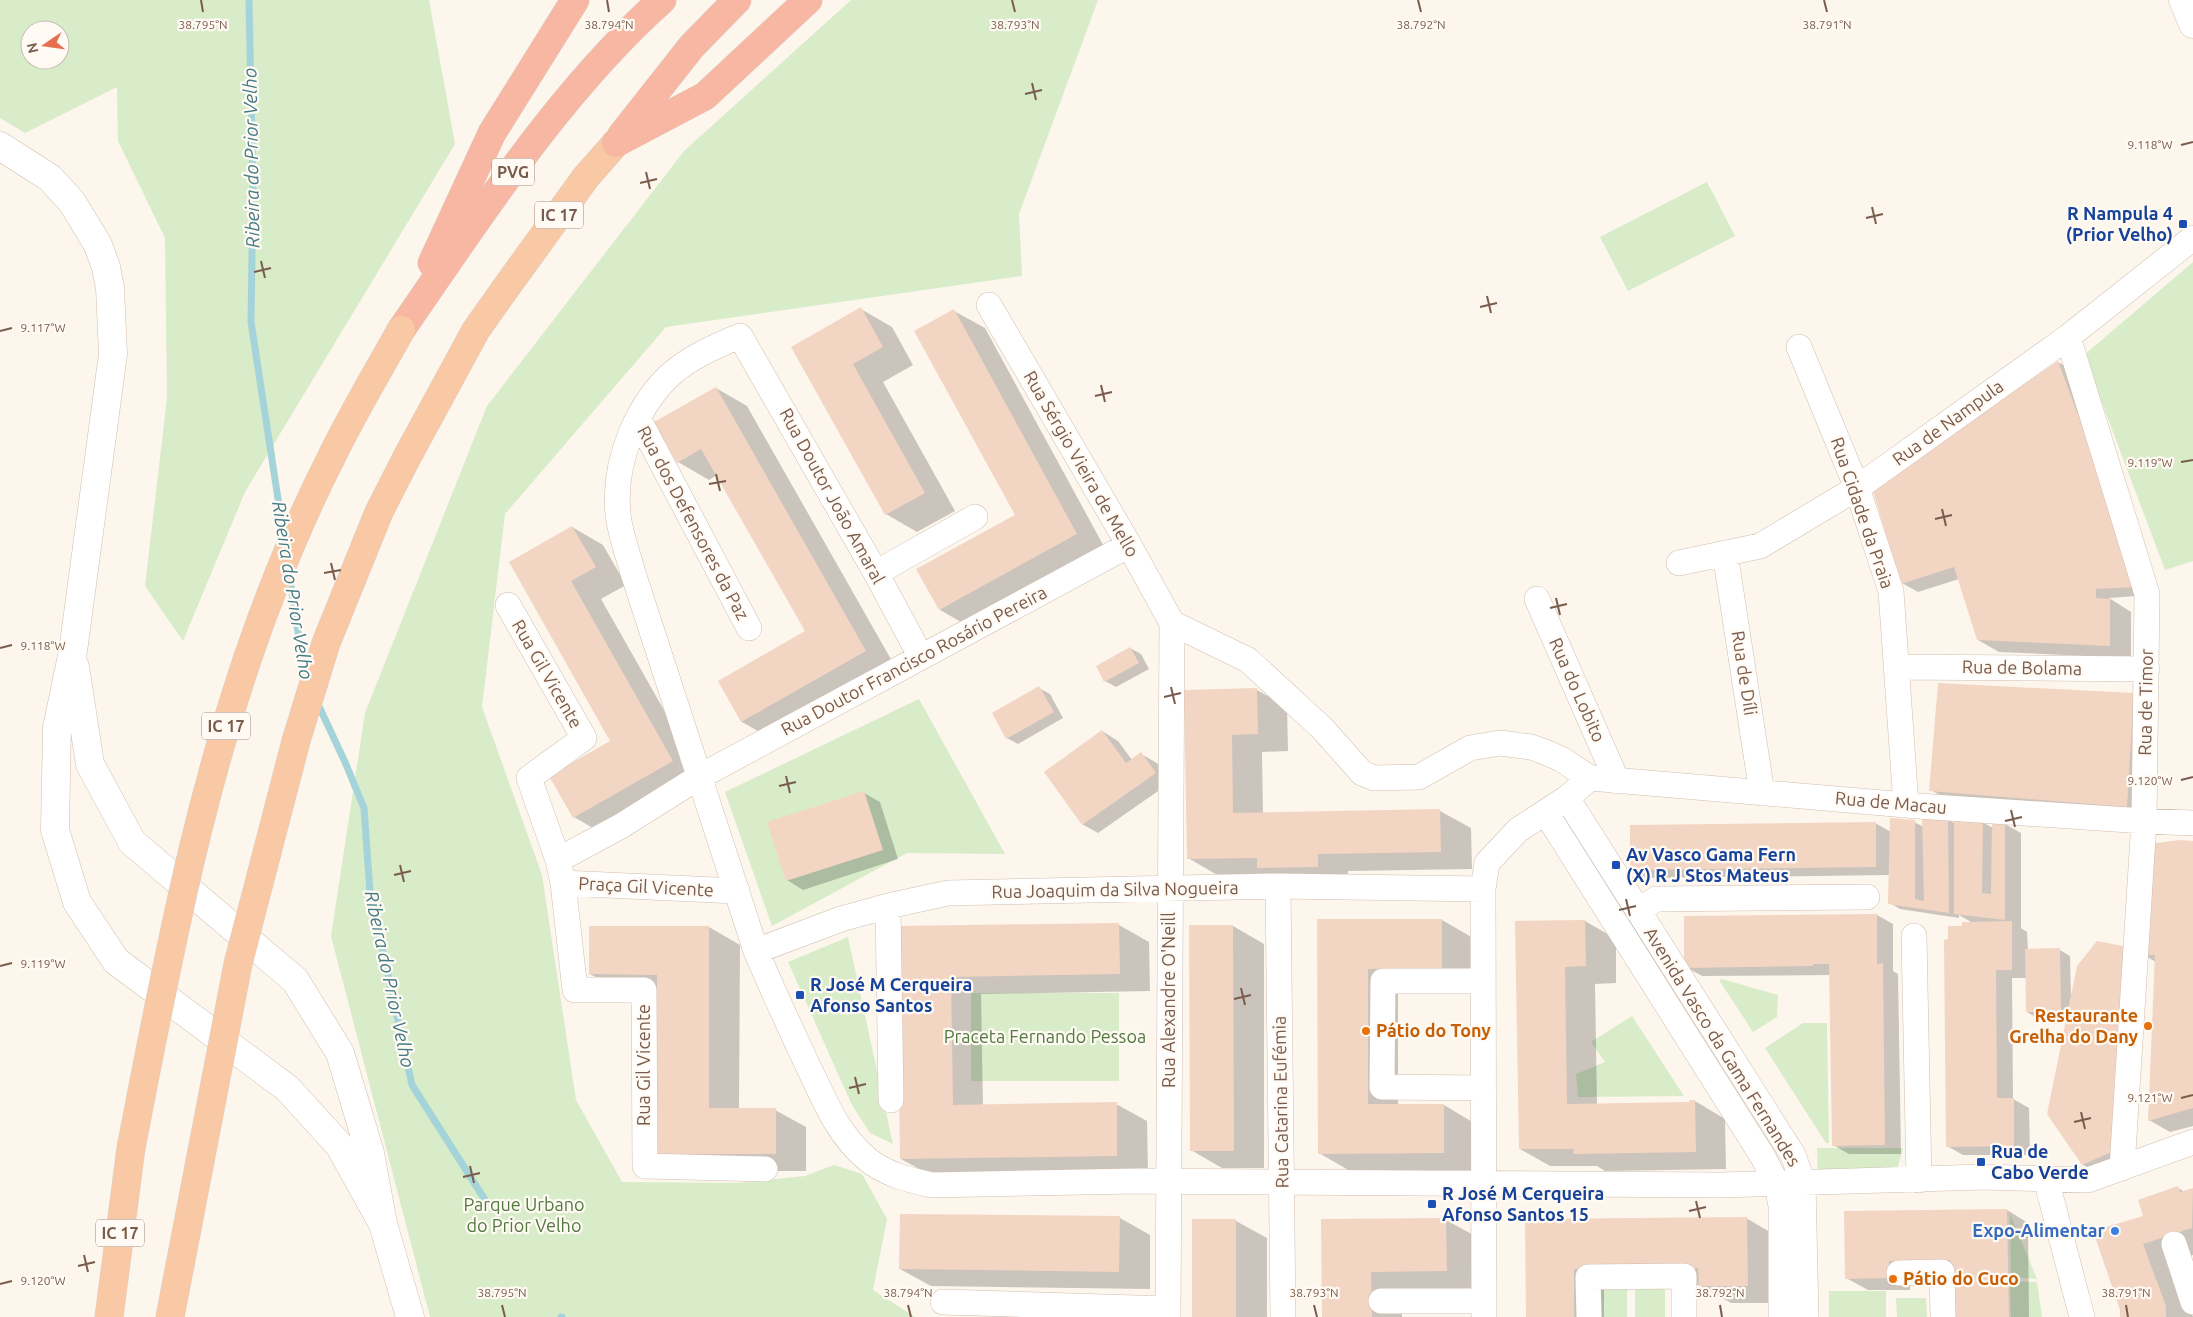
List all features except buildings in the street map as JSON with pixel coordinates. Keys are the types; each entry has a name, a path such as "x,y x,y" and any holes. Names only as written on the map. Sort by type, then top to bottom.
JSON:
{"highway":[{"path":"400,330 492,133 575,0"},
{"path":"637,23 654,0"},
{"name":"PVG","path":"400,330 525,156 592,72 637,23 662,0"},
{"path":"616,143 692,46 737,0"},
{"path":"616,143 705,96 808,0"},
{"name":"IC 17","path":"170,1317 238,964 291,760 326,643 361,553 407,458 476,330 586,176 616,143"},
{"name":"IC 17","path":"109,1317 131,1148 171,940 198,823 246,665 269,599 330,460 400,330"}],"street":[{"path":"2183,0 2193,24"},
{"path":"2,149 50,178 72,202 98,245 106,267 110,288 112,354 73,651 56,728 55,830 77,902 116,961 287,1088 339,1145 383,1224"},
{"name":"Rua de Nampula","path":"1679,563 1760,546 1858,488 2068,337 2193,238"},
{"name":"Rua Sérgio Vieira de Mello","path":"989,305 1129,545 1172,623"},
{"name":"Rua Doutor João Amaral","path":"638,418 662,381 680,366 706,349 740,336 876,573 921,657"},
{"name":"Rua de Timor","path":"2068,337 2147,594 2144,821 2122,1168"},
{"name":"Rua Cidade da Praia","path":"1799,347 1858,488 1891,591 1898,667 1906,805"},
{"path":"638,418 623,453 619,471 617,487 618,516 633,573 756,951 775,997 840,1130 867,1160 883,1170 906,1180 932,1185 1137,1181 1777,1184 1983,1177 2088,1180 2193,1142"},
{"name":"Rua dos Defensores da Paz","path":"638,418 749,628"},
{"path":"876,573 975,517"},
{"name":"Rua Doutor Francisco Rosário Pereira","path":"700,777 1129,545"},
{"name":"Rua de Díli","path":"1726,553 1762,793"},
{"name":"Rua do Lobito","path":"1537,599 1617,781"},
{"name":"Rua Gil Vicente","path":"508,605 584,738 529,778 560,872 575,990 644,990 645,1166 765,1169"},
{"path":"1172,623 1248,660 1322,728 1365,776 1374,778 1419,777 1470,748 1500,743 1531,747 1545,752 1561,759 1590,778 1567,798 1518,830 1487,862 1483,889 1484,1309 1381,1301"},
{"name":"Rua Alexandre O'Neill","path":"1168,1313 1172,623"},
{"path":"73,651 90,764 132,842 295,980 340,1053 370,1154 383,1224 410,1317"},
{"name":"Rua de Bolama","path":"1898,667 2147,670"},
{"name":"Praça Gil Vicente","path":"560,872 620,826 700,777"},
{"name":"Rua de Macau","path":"1590,778 1906,805 2193,823"},
{"name":"Avenida Vasco da Gama Fernandes","path":"1567,798 1793,1155 1803,1183 1806,1317"},
{"name":"Avenida Vasco da Gama Fernandes","path":"1546,813 1763,1157 1777,1184 1781,1206 1781,1317"},
{"name":"Praça Gil Vicente","path":"560,872 737,891"},
{"name":"Rua Joaquim da Silva Nogueira","path":"756,951 841,919 888,906 948,893 1278,886 1483,889"},
{"name":"Rua Catarina Eufémia","path":"1278,886 1284,1317"},
{"path":"1638,910 1656,900 1867,897"},
{"path":"888,906 891,1100"},
{"path":"1914,936 1919,1180"},
{"path":"1483,981 1382,981 1382,1087 1483,1088"},
{"path":"2046,1179 2082,1317"},
{"path":"2174,1244 2193,1302"},
{"path":"1899,1273 1942,1272 1943,1317"},
{"path":"1589,1317 1588,1277 1684,1276 1684,1317"},
{"path":"943,1302 1168,1313"}],"green space":[{"path":"0,0 429,0 455,144 245,492 183,641 145,586 167,398 165,238 118,141 117,87 25,133 0,118"},
{"name":"Parque Urbano do Prior Velho","path":"851,0 1098,0 1019,214 1022,276 666,327 505,514 482,707 542,875 576,1100 622,1182 739,1183 805,1176 834,1165 862,1174 887,1219 873,1290 915,1317 430,1317 331,936 365,713 487,406 684,151"},
{"path":"1707,182 1735,236 1628,291 1600,237"},
{"path":"2193,262 2193,561 2165,570 2084,355"},
{"path":"919,699 1005,854 907,853 772,926 725,792"},
{"path":"848,937 893,1144 870,1133 852,1105 788,962"},
{"path":"1722,979 1778,995 1777,1017 1753,1032 1719,980"},
{"name":"Praceta Fernando Pessoa","path":"971,993 1119,993 1119,1081 971,1081"},
{"path":"1632,1016 1684,1096 1578,1097 1576,1074 1605,1062 1591,1042"},
{"path":"1803,1023 1827,1023 1829,1143 1826,1143 1765,1048"},
{"path":"1817,1148 1903,1148 1897,1170 1818,1177"},
{"path":"2010,1214 2037,1279 2011,1277"},
{"path":"2010,1281 2037,1282 2042,1317 2011,1317"},
{"path":"1597,1287 1627,1287 1627,1317 1597,1317"},
{"path":"1635,1287 1665,1287 1665,1317 1635,1317"},
{"path":"1829,1291 1886,1291 1886,1317 1829,1317"},
{"path":"1896,1298 1926,1298 1927,1317 1897,1317"}],"waterway":[{"name":"Ribeira do Prior Velho","path":"249,0 253,190 251,322 284,538"},
{"name":"Ribeira do Prior Velho","path":"289,574 305,677"},
{"name":"Ribeira do Prior Velho","path":"317,702 364,808 370,893 412,1085 487,1203"}],"place":[{"name":"R Nampula 4 (Prior Velho)","path":"2183,224"},
{"name":"Av Vasco Gama Fern (X) R J Stos Mateus","path":"1616,865"},
{"name":"R José M Cerqueira Afonso Santos","path":"800,995"},
{"name":"Restaurante Grelha do Dany","path":"2148,1026"},
{"name":"Pátio do Tony","path":"1366,1031"},
{"name":"Rua de Cabo Verde","path":"1981,1162"},
{"name":"R José M Cerqueira Afonso Santos 15","path":"1432,1204"},
{"name":"Expo-Alimentar","path":"2115,1231"},
{"name":"Pátio do Cuco","path":"1893,1279"}]}
